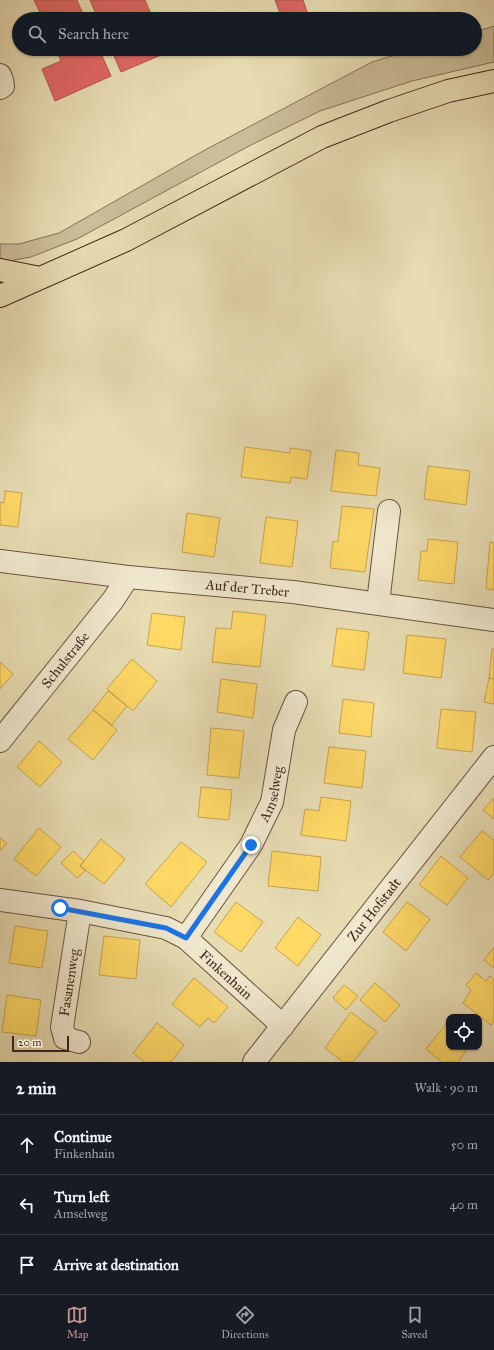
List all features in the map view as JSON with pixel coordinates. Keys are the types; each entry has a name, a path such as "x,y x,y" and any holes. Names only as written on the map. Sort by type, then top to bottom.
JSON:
{"main road":[{"path":"0,296 126,240 322,137 389,110 448,91 494,81"},
{"path":"0,270 40,278"}],"street":[{"path":"0,75 3,86 0,88"},
{"path":"378,603 389,511"},
{"name":"Auf der Treber","path":"0,561 128,577 293,592 494,620"},
{"name":"Schulstraße","path":"0,741 113,600 128,577"},
{"name":"Amselweg","path":"186,938 251,845 272,802 284,730 296,702"},
{"name":"Zur Hofstadt","path":"254,1062 494,757"},
{"name":"Finkenhain","path":"0,900 80,911 166,928 186,938 283,1026"},
{"name":"Fasanenweg","path":"79,1042 65,1038 62,1027 80,911"}],"shaded area":[{"path":"494,26 494,62 412,81 320,111 249,146 77,239 31,257 9,261 0,258 0,244 19,244 59,233 203,151 372,62 392,56 482,56 482,30"}],"building: Homes":[{"path":"245,447 290,453 290,448 311,451 307,479 291,477 290,483 241,477"},
{"path":"336,450 359,453 358,465 380,468 376,496 331,491"},
{"path":"428,466 470,471 466,505 424,499"},
{"path":"5,491 22,493 18,527 0,525 0,502 4,503"},
{"path":"342,506 374,509 365,572 330,568 333,541 338,542"},
{"path":"187,513 220,518 214,557 182,552"},
{"path":"266,517 298,521 292,567 260,563"},
{"path":"428,539 458,542 454,584 418,580 421,551 427,551"},
{"path":"490,542 494,543 494,590 486,589"},
{"path":"233,611 266,615 260,667 212,662 216,628 231,629"},
{"path":"152,613 185,617 181,650 147,645"},
{"path":"337,628 369,632 364,670 332,666"},
{"path":"407,635 446,639 441,678 403,673"},
{"path":"492,649 494,649 494,679 489,678"},
{"path":"132,659 157,681 133,711 107,689"},
{"path":"0,662 13,674 0,689"},
{"path":"489,678 494,679 494,704 484,702"},
{"path":"221,679 257,684 253,718 217,712"},
{"path":"108,691 127,706 112,725 93,710"},
{"path":"343,699 374,703 371,737 339,733"},
{"path":"441,709 476,712 472,752 437,748"},
{"path":"93,710 117,730 93,760 68,739"},
{"path":"211,728 244,731 239,778 207,775"},
{"path":"39,741 62,762 40,787 17,767"},
{"path":"329,747 366,751 362,788 324,783"},
{"path":"201,787 232,790 229,820 198,817"},
{"path":"321,797 351,801 346,841 301,835 305,809 319,811"},
{"path":"494,798 494,819 483,810"},
{"path":"39,828 61,847 36,876 14,859"},
{"path":"482,831 494,840 494,873 488,880 460,857"},
{"path":"0,838 7,843 0,851"},
{"path":"101,839 125,859 104,884 80,866"},
{"path":"181,842 207,862 171,907 145,884"},
{"path":"73,851 84,861 80,866 86,870 77,878 61,863"},
{"path":"272,851 321,857 318,891 268,886"},
{"path":"441,856 468,878 447,905 419,885"},
{"path":"236,902 263,922 241,952 214,932"},
{"path":"407,902 430,919 406,951 383,932"},
{"path":"298,917 321,935 298,966 275,948"},
{"path":"15,926 48,931 42,968 9,963"},
{"path":"104,936 140,940 136,979 99,975"},
{"path":"494,947 494,968 484,960"},
{"path":"476,973 486,981 490,976 494,980 494,1021 491,1025 482,1018 482,1014 477,1014 463,1003 471,990 466,985"},
{"path":"194,978 228,1007 214,1023 208,1018 200,1027 172,1004"},
{"path":"375,983 400,1005 385,1022 360,1000"},
{"path":"344,985 358,996 346,1010 333,998"},
{"path":"7,995 41,1000 36,1036 2,1032"},
{"path":"351,1012 377,1032 353,1062 343,1062 325,1048"},
{"path":"157,1023 184,1045 171,1062 144,1062 133,1053"},
{"path":"446,1024 446,1050 467,1050 458,1062 442,1062 426,1049"}],"building: Shops":[{"path":"34,0 77,0 82,12 40,12"},
{"path":"90,0 145,0 150,12 95,12"},
{"path":"275,0 303,0 307,12 279,12"},
{"path":"59,56 102,56 111,76 55,101 42,69 61,61"},
{"path":"114,56 159,56 121,72"}],"route":[{"path":"60,908 166,928 186,938 251,845"}]}
